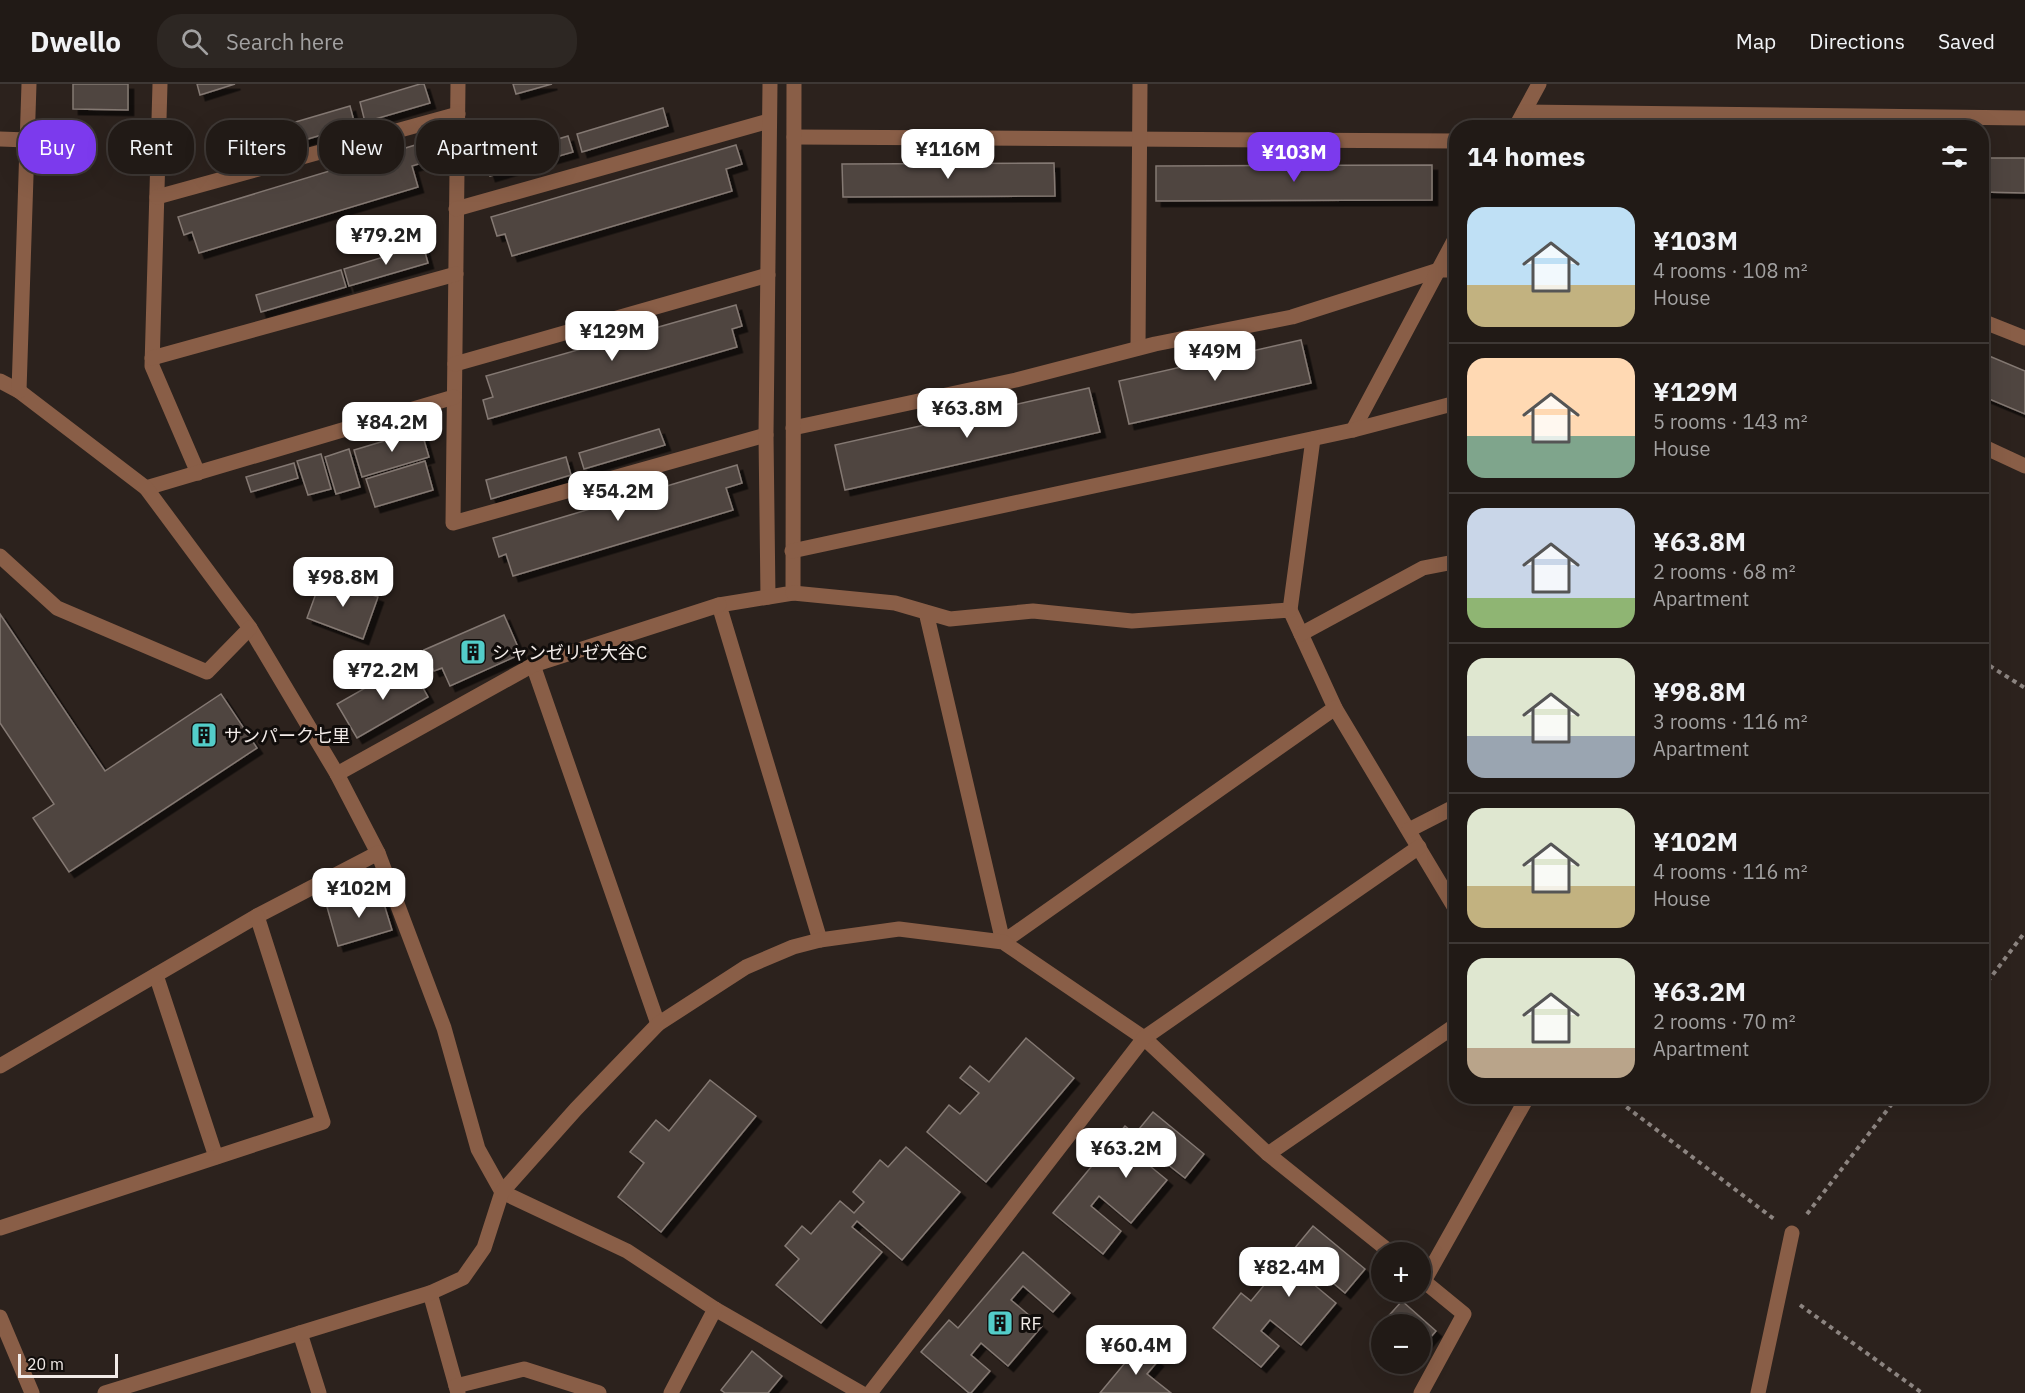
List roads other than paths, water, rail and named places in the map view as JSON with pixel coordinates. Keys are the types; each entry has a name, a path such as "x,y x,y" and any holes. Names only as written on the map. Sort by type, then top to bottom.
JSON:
{"street":[{"path":"28,120 29,84"},
{"path":"159,84 152,366 198,473"},
{"path":"458,84 453,523 766,435"},
{"path":"768,597 766,435 770,84"},
{"path":"793,593 794,84"},
{"path":"1138,348 1140,84"},
{"path":"1520,120 1539,84"},
{"path":"1524,112 2025,118"},
{"path":"157,197 458,114"},
{"path":"456,209 770,121"},
{"path":"794,137 1449,141"},
{"path":"0,139 18,140"},
{"path":"19,391 26,174"},
{"path":"1353,430 1449,251"},
{"path":"793,428 1016,380 1138,348 1292,317 1439,270 1449,270"},
{"path":"152,358 456,274"},
{"path":"454,364 768,275"},
{"path":"1989,324 2025,338"},
{"path":"0,381 19,391 146,488 250,628 337,774 378,853 444,1028 478,1149 502,1192 627,1251 840,1388 861,1393"},
{"path":"146,488 454,397"},
{"path":"792,551 1313,439 1449,405"},
{"path":"1313,439 1290,610 1335,708 1449,898"},
{"path":"1989,449 2025,466"},
{"path":"0,556 57,608 207,672 250,628"},
{"path":"1301,634 1423,568 1449,563"},
{"path":"337,774 533,665 719,605 793,593 895,603 950,619 1033,611 1132,621 1290,610"},
{"path":"719,605 820,940"},
{"path":"926,612 1003,942"},
{"path":"533,665 658,1024"},
{"path":"1003,942 1335,708"},
{"path":"1409,830 1449,810"},
{"path":"870,1393 1143,1038 1419,847"},
{"path":"0,1066 257,916 378,853"},
{"path":"0,1228 323,1122 257,916"},
{"path":"105,1393 430,1293 463,1278 484,1248 502,1192 576,1109 658,1024 746,967 793,947 820,940 899,929 1003,942 1143,1038 1268,1154 1378,1242"},
{"path":"156,975 216,1157"},
{"path":"1268,1154 1449,1030"},
{"path":"1431,1263 1523,1104"},
{"path":"1758,1393 1792,1233"},
{"path":"1421,1393 1464,1314 1431,1286"},
{"path":"430,1293 457,1390 524,1369 599,1393"},
{"path":"671,1393 715,1308"},
{"path":"0,1317 32,1393"},
{"path":"300,1333 319,1393"}],"place":[{"name":"シャンゼリゼ大谷C","path":"473,652"},
{"name":"サンパーク七里","path":"204,735"},
{"name":"RF","path":"1000,1323"}]}
